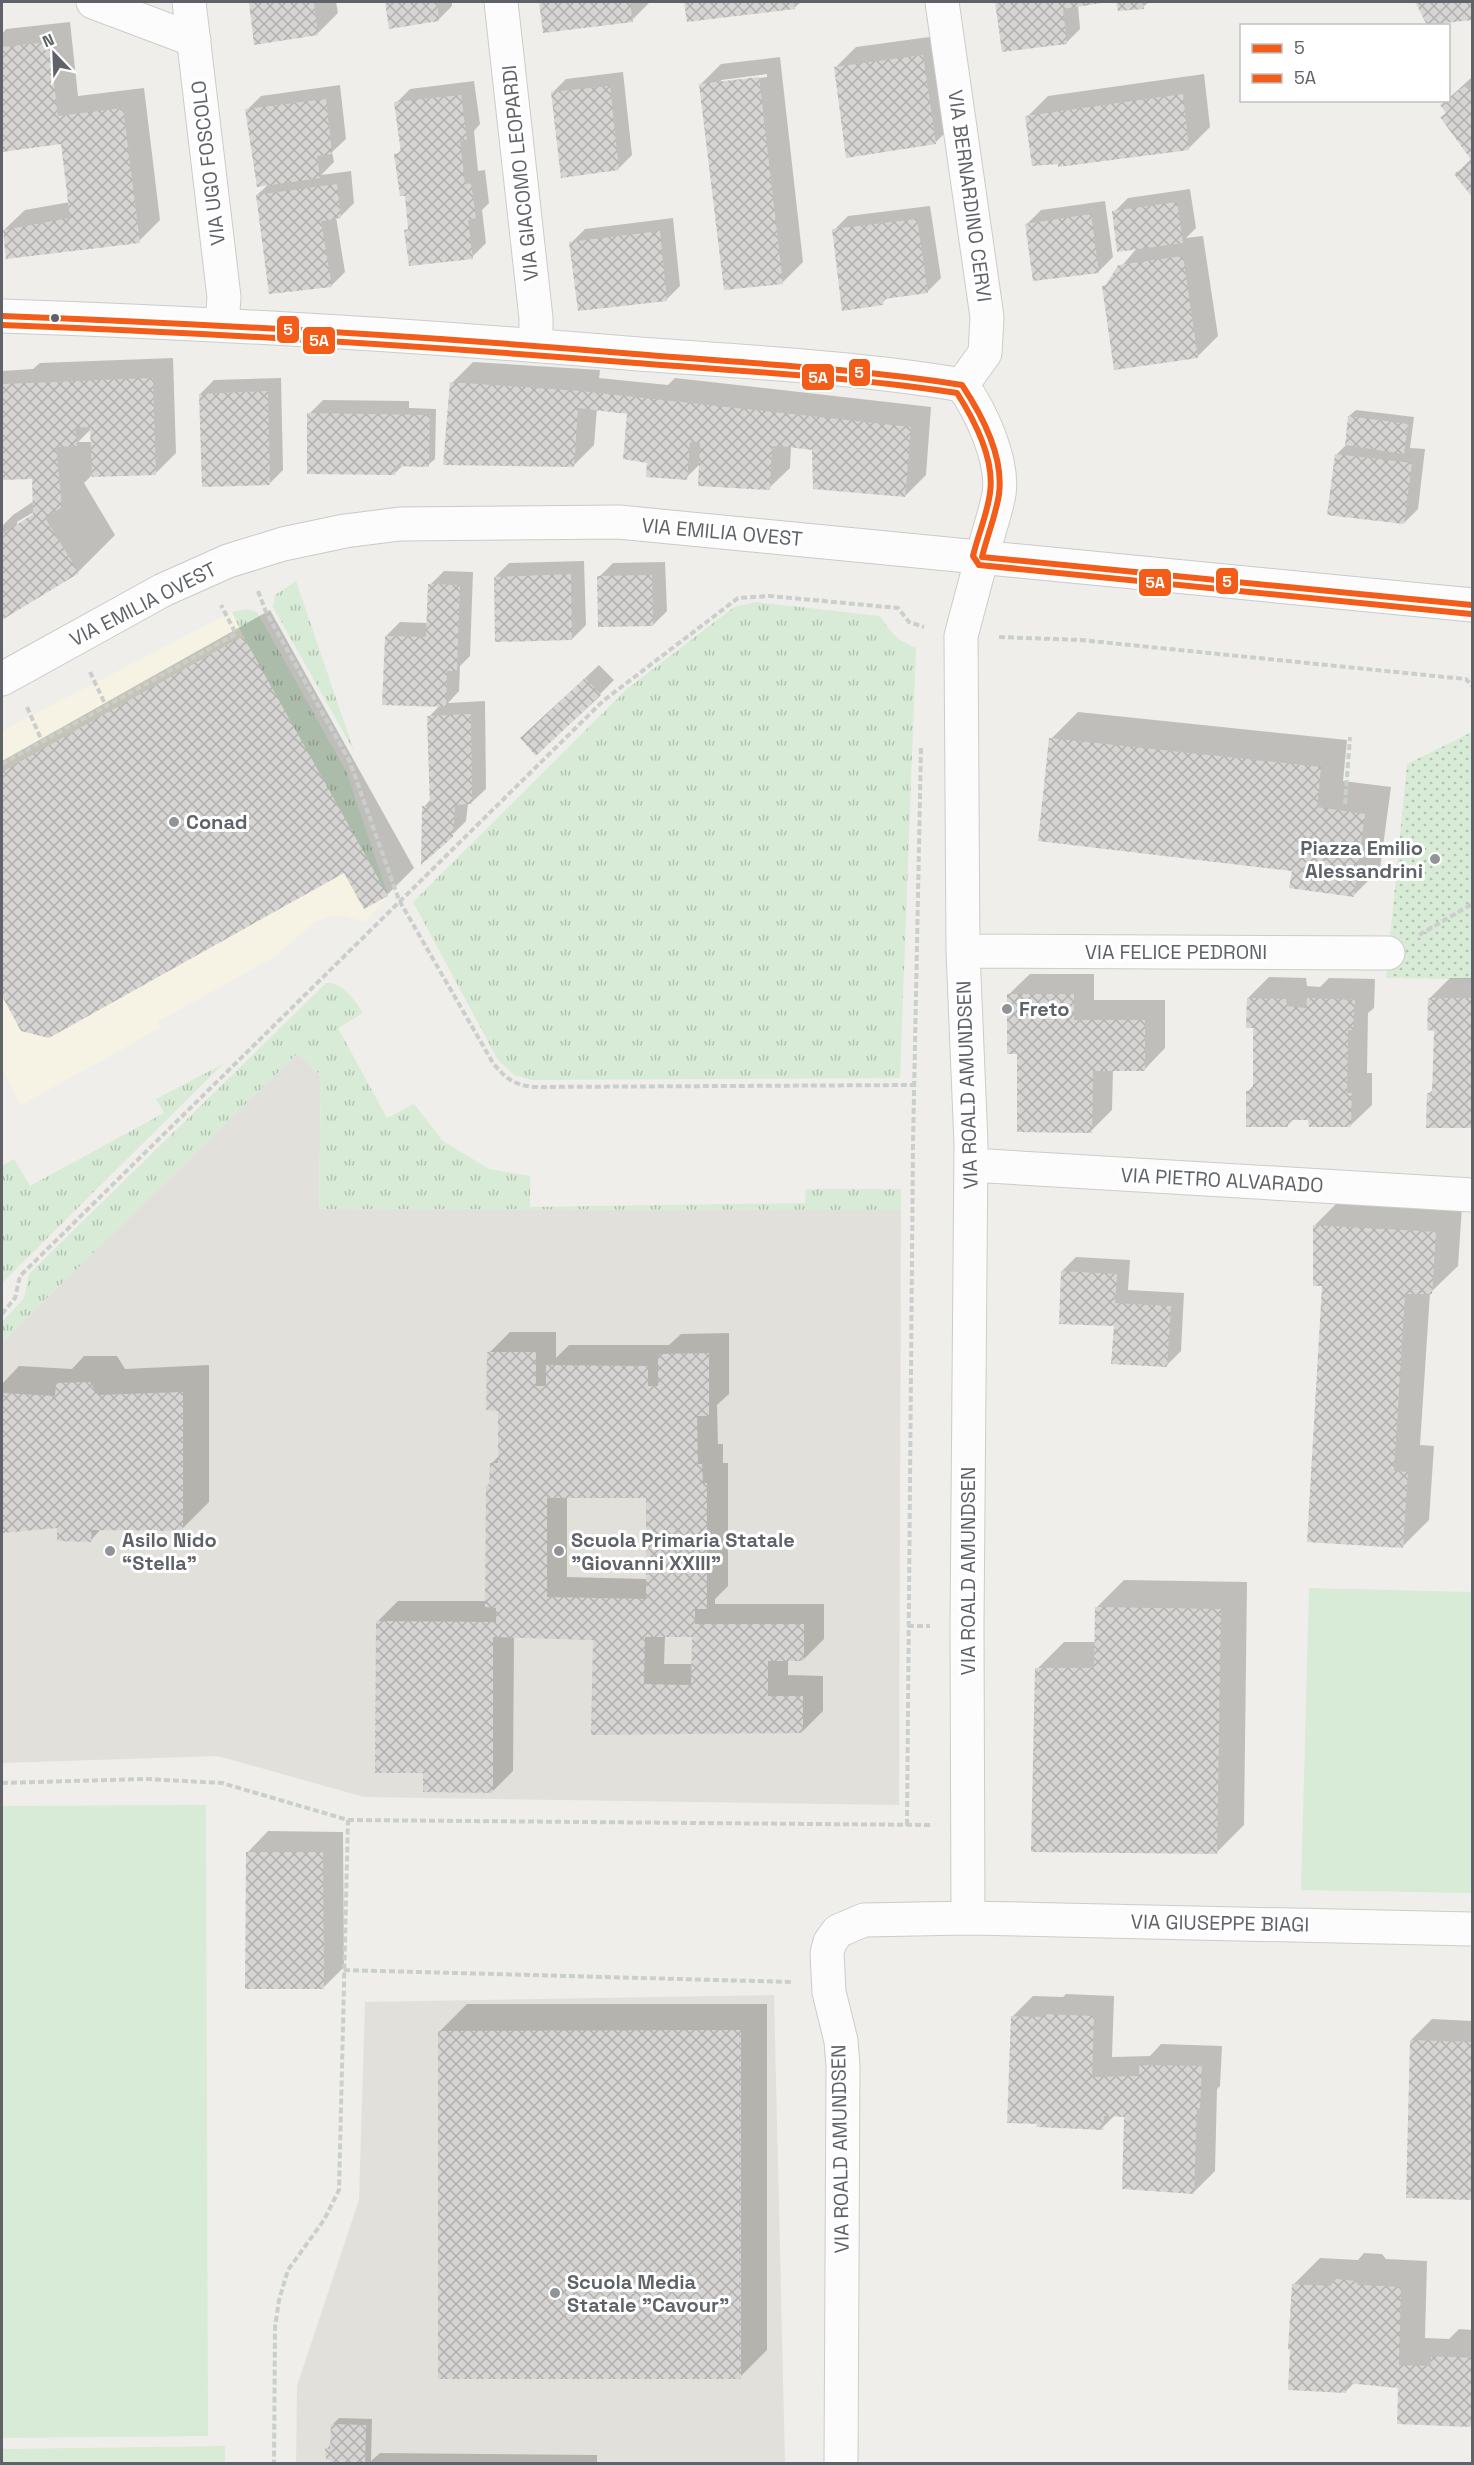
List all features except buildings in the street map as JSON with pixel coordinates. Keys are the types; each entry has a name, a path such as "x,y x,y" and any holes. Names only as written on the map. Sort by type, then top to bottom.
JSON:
{"street":[{"path":"93,2 194,40"},
{"name":"VIA UGO FOSCOLO","path":"189,2 224,297 222,325"},
{"name":"VIA GIACOMO LEOPARDI","path":"501,2 536,318 537,345"},
{"name":"VIA BERNARDINO CERVI","path":"942,2 987,317 986,353 962,385"},
{"path":"2,316 222,325 537,345 835,368 962,385"},
{"name":"VIA ROALD AMUNDSEN","path":"841,2463 843,2066 841,2041 828,1983 830,1942 848,1925 864,1920 968,1918 967,1626 971,1165 963,951 961,636 999,492 996,462 982,416 962,385"},
{"name":"VIA EMILIA OVEST","path":"2,679 163,590 246,556 283,544 345,531 400,524 619,522 1473,605"},
{"name":"VIA FELICE PEDRONI","path":"963,951 1388,953"},
{"name":"VIA PIETRO ALVARADO","path":"971,1165 1473,1195"},
{"name":"VIA GIUSEPPE BIAGI","path":"968,1918 1473,1929"}],"path":[{"path":"246,556 266,612 350,762 399,900 493,1063 504,1077 518,1085 915,1084"},
{"path":"2,1314 15,1298 20,1276 603,700 738,598 770,596 898,608 909,622 961,636 1116,643 1466,679 1473,686"},
{"path":"923,627 923,638"},
{"path":"2,764 236,634"},
{"path":"1345,804 1350,737"},
{"path":"907,1825 921,744"},
{"path":"1388,953 1473,903"},
{"path":"2,1783 147,1779 222,1783 348,1820 968,1826"},
{"path":"274,2463 275,2327 279,2300 288,2270 324,2220 339,2190 348,1820"},
{"path":"344,1970 828,1983"}],"shaded area":[{"name":"Conad","path":"232,612 243,636 388,896 365,922 345,916 331,916 315,922 274,957 157,1022 160,1028 21,1105 2,1070 2,731"},
{"name":"Scuola Primaria Statale \"Giovanni XXIII\"","path":"298,1053 321,1076 319,1209 901,1210 899,1805 364,1797 218,1756 2,1763 2,1342"},
{"name":"Scuola Media Statale \"Cavour\"","path":"774,1995 785,2463 296,2464 297,2386 359,2200 365,2002"}],"green space":[{"path":"296,581 354,751 273,607 275,595"},
{"path":"756,602 880,616 895,635 916,648 900,1078 532,1080 514,1075 498,1060 413,902 627,689 734,607"},
{"path":"247,609 257,612 347,773 388,896 243,636 232,612"},
{"name":"Piazza Emilio Alessandrini","path":"1472,732 1472,979 1386,978 1407,764"},
{"path":"326,983 338,985 343,989 363,1013 338,1028 387,1118 414,1104 443,1141 489,1169 530,1176 530,1207 805,1203 806,1189 901,1189 901,1210 319,1209 321,1076 298,1053 2,1342 2,1322 24,1298 29,1274"},
{"path":"223,1064 2,1283 2,1166 14,1159 30,1186 164,1113 156,1099"},
{"path":"1309,1588 1472,1592 1472,1893 1301,1890"},
{"path":"206,1805 208,2436 2,2438 2,1806"},
{"path":"225,2446 225,2463 2,2463 2,2449"}],"transit line":[{"name":"5","path":"2,316 398,336 839,370 962,385 990,436 1000,480 996,510 982,557"},
{"name":"5A","path":"2,325 240,336 478,351 796,375 957,393 977,428 987,454 991,480 989,501 973,556 979,565 1471,614"},
{"name":"5","path":"982,557 1472,605"}],"place":[{"name":"Conad","path":"174,822"},
{"name":"Piazza Emilio Alessandrini","path":"1435,859"},
{"name":"Freto","path":"1007,1009"},
{"name":"Asilo Nido “Stella”","path":"110,1551"},
{"name":"Scuola Primaria Statale \"Giovanni XXIII\"","path":"559,1551"},
{"name":"Scuola Media Statale \"Cavour\"","path":"555,2293"}]}
